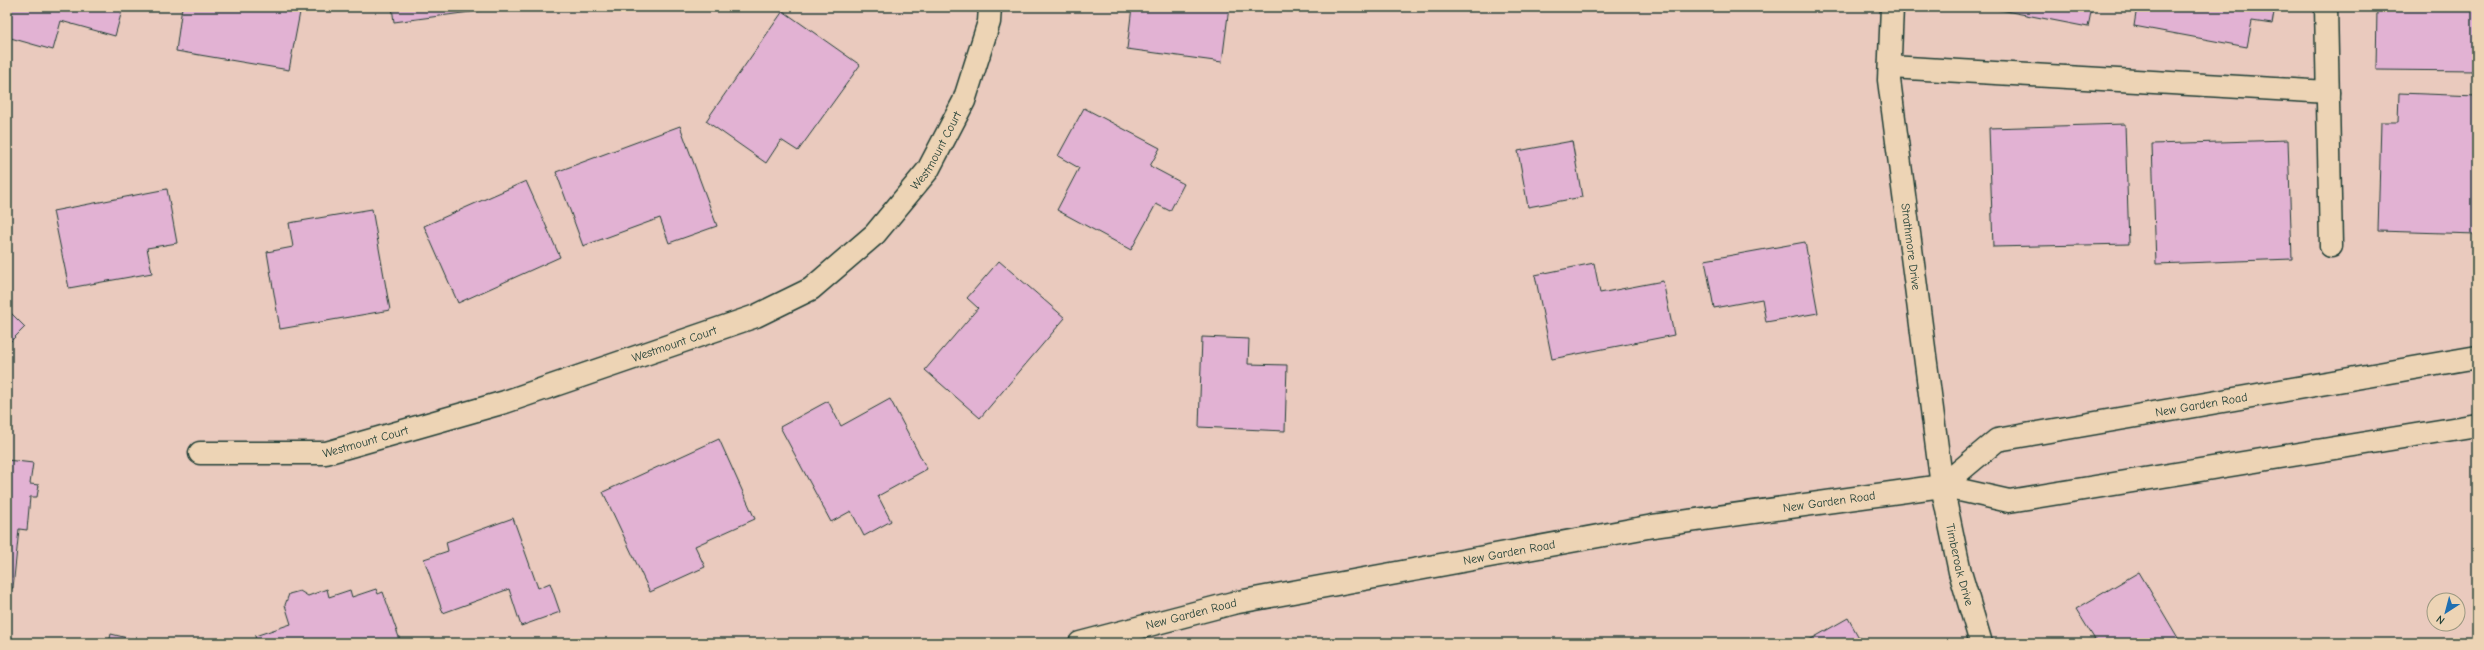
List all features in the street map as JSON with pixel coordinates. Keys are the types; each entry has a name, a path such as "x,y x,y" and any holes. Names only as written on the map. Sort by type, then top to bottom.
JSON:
{"street":[{"name":"Westmount Court","path":"200,453 326,452 505,402 756,316 811,289 875,234 928,170 964,101 989,22 990,7"},
{"name":"Strathmore Drive","path":"1892,7 1889,80 1942,486"},
{"path":"2326,7 2331,246"},
{"path":"1890,67 2328,92"},
{"name":"New Garden Road","path":"1942,486 1997,440 2477,356"},
{"name":"New Garden Road","path":"1080,643 1248,600 1653,526 1942,486 2010,501 2477,425"},
{"name":"Timberoak Drive","path":"1942,486 1960,572 1981,643"}],"building":[{"path":"7,7 123,7 115,36 61,21 53,50 7,37"},
{"path":"182,7 301,7 289,70 176,51"},
{"path":"392,7 493,7 493,9 394,22"},
{"path":"1132,7 1229,7 1222,62 1127,49"},
{"path":"1985,7 2092,7 2088,27"},
{"path":"2137,7 2275,7 2272,24 2252,21 2247,47 2134,26"},
{"path":"2377,7 2477,7 2477,71 2376,70"},
{"path":"783,11 860,65 798,151 781,140 766,163 706,121"},
{"path":"2399,93 2477,96 2477,234 2378,231 2381,122 2398,122"},
{"path":"1084,108 1160,148 1150,166 1184,184 1170,211 1156,204 1131,250 1057,210 1079,168 1058,156"},
{"path":"2125,124 2129,244 1993,247 1989,128"},
{"path":"680,126 717,226 669,243 660,218 583,246 556,172"},
{"path":"2288,140 2292,259 2156,264 2152,144"},
{"path":"1572,141 1582,197 1528,207 1518,151"},
{"path":"526,181 560,257 458,303 424,226"},
{"path":"167,189 177,243 147,248 152,273 69,288 53,211"},
{"path":"372,209 390,310 280,329 267,252 293,247 289,223"},
{"path":"1805,242 1818,313 1766,322 1762,299 1714,308 1705,260"},
{"path":"999,261 1065,318 980,418 925,370 978,308 967,298"},
{"path":"1594,263 1600,293 1663,281 1674,335 1552,359 1535,275"},
{"path":"7,309 25,327 7,345"},
{"path":"1202,337 1249,339 1248,364 1287,365 1285,431 1199,427"},
{"path":"890,399 927,469 878,496 891,521 864,536 851,511 831,522 780,427 828,401 841,426"},
{"path":"719,439 755,519 695,546 705,567 650,592 603,492"},
{"path":"7,460 33,463 30,484 39,485 37,497 30,497 27,530 19,529 13,588 7,587"},
{"path":"513,518 538,588 550,583 560,612 521,626 509,589 443,613 424,559 448,551 446,542"},
{"path":"2139,572 2181,643 2097,643 2076,609"},
{"path":"327,589 329,597 350,590 352,597 376,589 378,594 383,592 401,643 257,643 255,636 291,624 285,605 289,594 300,591 308,596"},
{"path":"1848,618 1862,643 1804,643"},
{"path":"111,634 148,643 109,643"}]}
